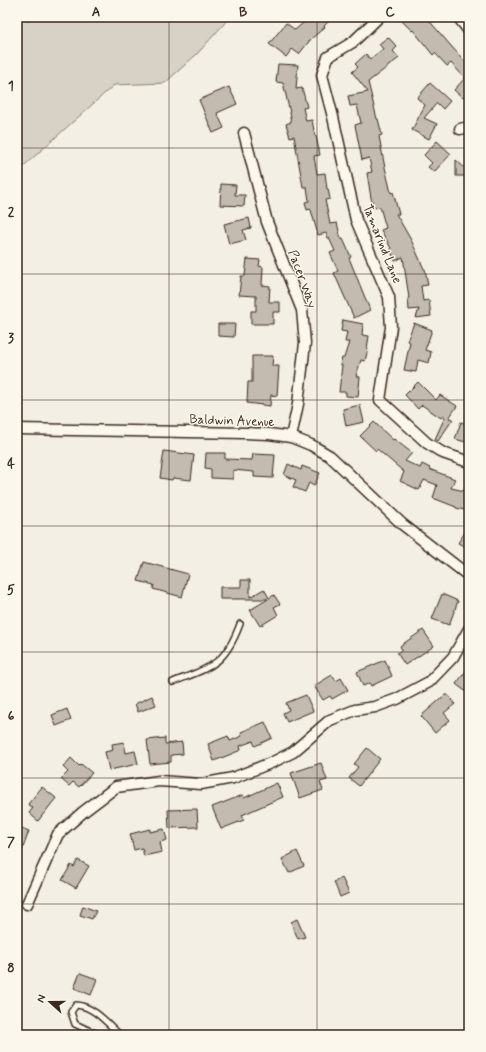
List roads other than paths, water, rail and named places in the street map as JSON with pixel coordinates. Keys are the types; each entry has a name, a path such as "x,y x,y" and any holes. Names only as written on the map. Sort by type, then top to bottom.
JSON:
{"street":[{"name":"Tamarind Lane","path":"379,17 353,42 328,57 322,75 356,220 389,297 392,327 380,400 427,443 443,453 469,462"},
{"path":"458,17 469,31"},
{"name":"Pacer Way","path":"244,133 267,222 302,310 304,343 298,404 291,437"},
{"name":"Baldwin Avenue","path":"17,429 245,433 291,437 311,445 330,456 402,524 469,576"},
{"path":"27,904 58,834 116,787 159,781 201,784 233,778 273,762 293,752 330,720 355,710 375,707 397,699 429,682 453,657 469,629"}],"lane":[{"path":"173,682 216,664 227,651 240,624"},
{"path":"99,1035 75,1024 71,1012 76,1005 87,1007 120,1035"}]}
